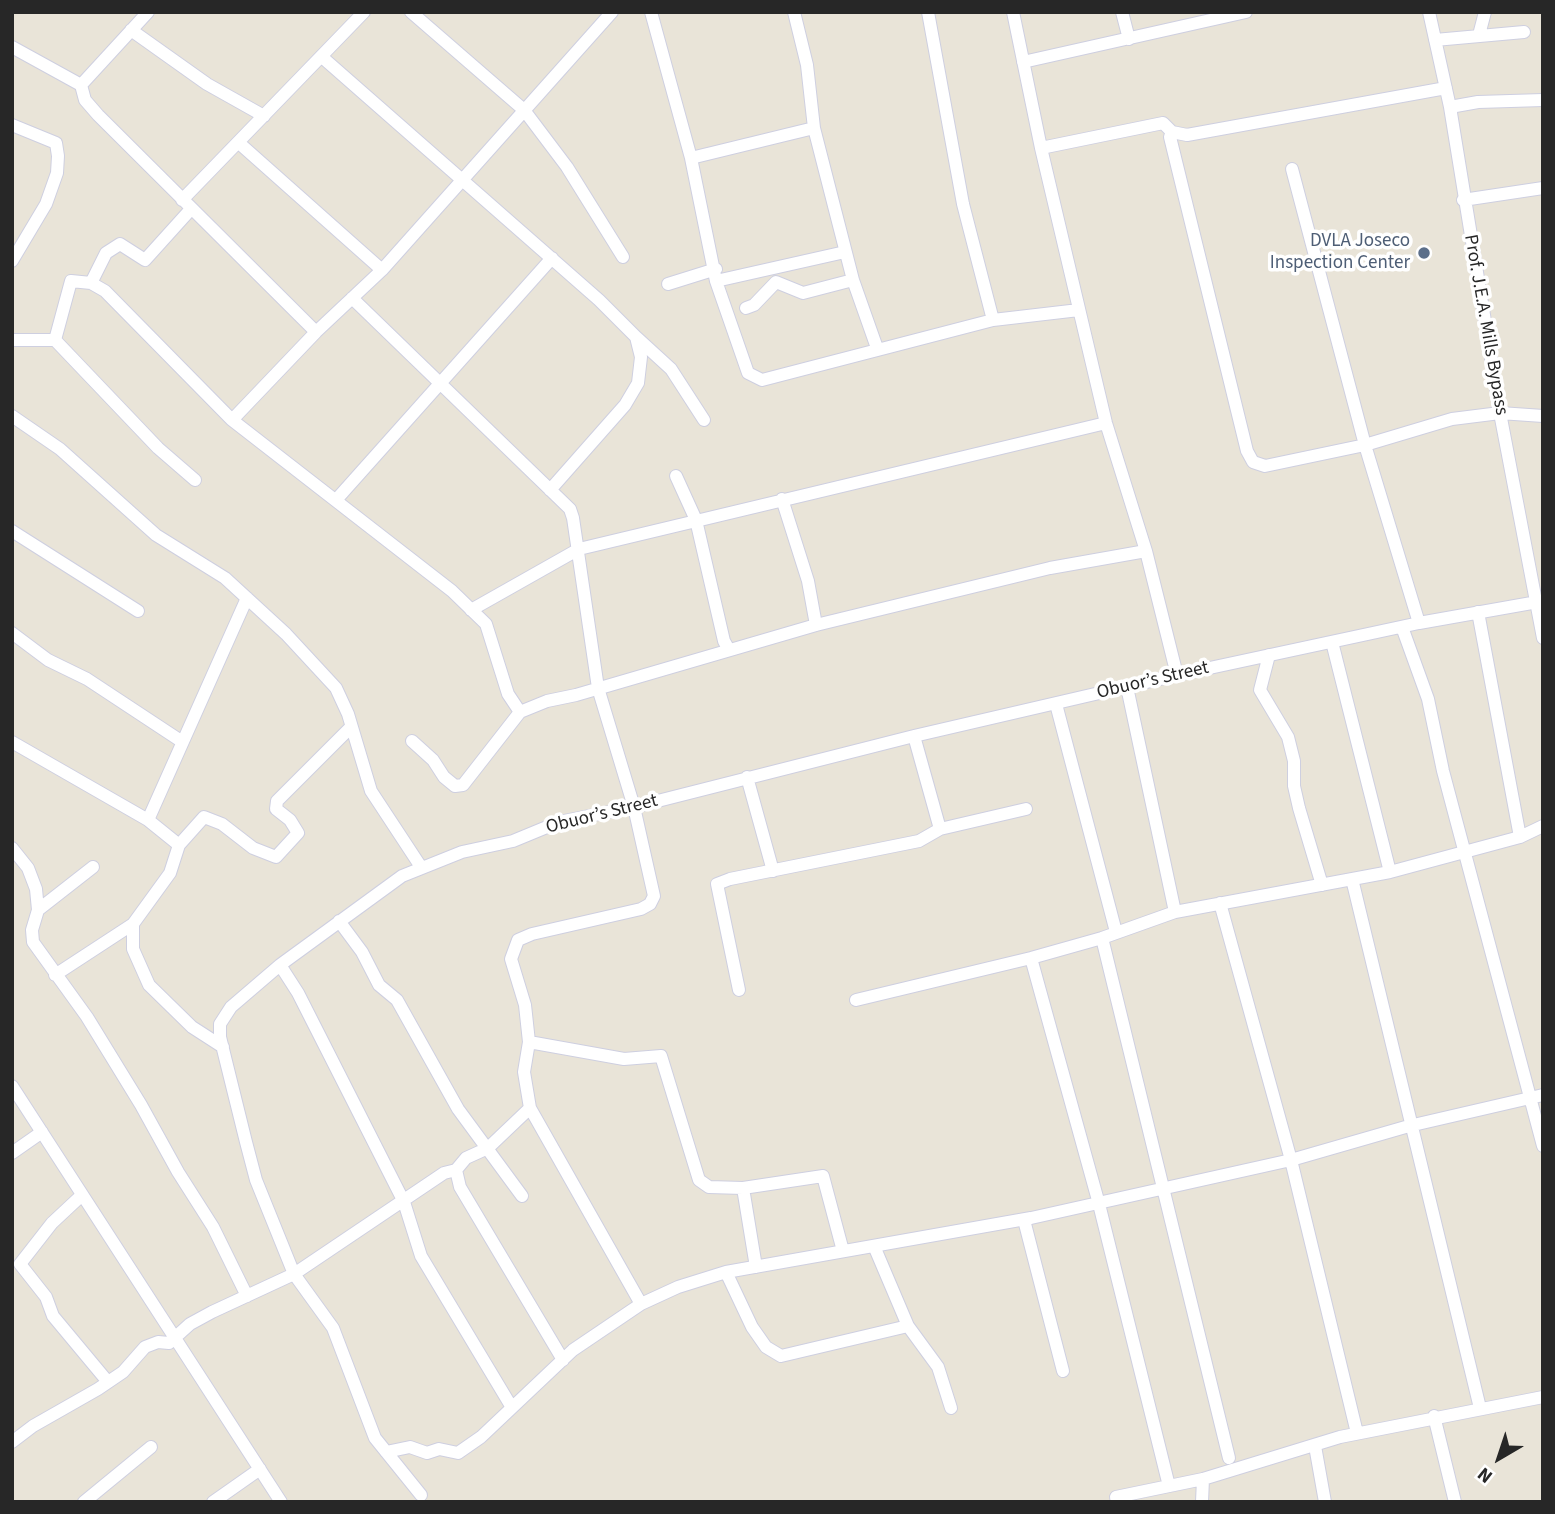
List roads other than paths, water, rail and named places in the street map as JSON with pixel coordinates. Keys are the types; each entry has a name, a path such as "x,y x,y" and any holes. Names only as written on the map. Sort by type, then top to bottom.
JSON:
{"street":[{"path":"81,85 148,12"},
{"path":"182,200 364,12"},
{"path":"411,12 524,110 567,167 623,257"},
{"path":"232,420 316,332 382,270 612,12"},
{"path":"651,12 691,158 716,275 742,365 748,373 762,380 993,320 1079,310"},
{"path":"794,12 807,65 814,128 853,280 877,348"},
{"path":"928,12 963,204 993,320"},
{"path":"1013,12 1041,148 1106,423 1146,551 1177,675"},
{"path":"1122,12 1129,39"},
{"name":"Prof. J.E.A. Mills Bypass","path":"1429,12 1450,107 1463,200 1500,412 1540,602 1543,638"},
{"path":"1479,36 1485,12"},
{"path":"1023,62 1242,13"},
{"path":"131,30 207,84 264,116"},
{"path":"1435,40 1524,32"},
{"path":"12,47 81,85 85,100 98,115 316,332"},
{"path":"322,57 552,258 671,369 704,420"},
{"path":"1041,148 1163,123 1172,132 1187,135 1446,88"},
{"path":"1450,107 1478,102 1543,100"},
{"path":"12,125 57,143 58,156 57,173 46,204 12,261"},
{"path":"691,158 814,128"},
{"path":"1172,132 1170,137 1247,451 1253,462 1265,466 1365,445 1452,419 1500,412 1543,416"},
{"path":"239,143 382,270"},
{"path":"1292,169 1365,445 1419,623"},
{"path":"1463,200 1543,188"},
{"path":"90,283 106,253 120,244 145,260 191,209"},
{"path":"668,284 845,252"},
{"path":"336,500 552,258"},
{"path":"746,308 754,305 776,282 803,293 817,292 853,280"},
{"path":"55,340 71,281 90,283 105,291 132,315 232,420 452,591 485,624 508,694 520,712"},
{"path":"352,299 570,509 579,549 598,688 634,807 654,896 650,904 641,909 564,925 518,940 512,960 526,1005 529,1042 524,1072 530,1108 640,1304"},
{"path":"551,490 625,405 638,383 641,357 636,337"},
{"path":"12,340 55,340 158,448 195,480"},
{"path":"684,388 695,381"},
{"path":"12,416 60,449 156,535 225,578 286,634 336,688 372,791 421,867"},
{"path":"471,610 579,549 1106,423"},
{"path":"676,476 696,520 724,641 729,650"},
{"path":"782,499 808,581 816,625"},
{"path":"12,531 138,611"},
{"path":"412,741 433,760 444,777 455,786 463,785 520,712 816,625 1050,568 1146,551"},
{"path":"148,820 247,598"},
{"name":"Obuor’s Street","path":"421,1495 375,1438 362,1411 355,1379 333,1328 294,1274 256,1180 223,1047 220,1024 224,1016 280,965 402,876 462,852 513,841 559,821 634,807 915,736 1177,675 1419,623 1540,602"},
{"path":"1478,612 1520,837"},
{"path":"1402,627 1428,699 1443,771 1543,1146"},
{"path":"12,633 48,660 87,679 181,741"},
{"path":"1332,642 1390,872"},
{"path":"1269,655 1260,690 1288,737 1294,761 1294,786 1299,808 1322,885"},
{"path":"1128,687 1175,912"},
{"path":"1056,704 1116,932"},
{"path":"55,975 133,924 170,873 179,845 204,817 222,824 253,848 276,857 298,833 290,820 276,809 277,801 351,727"},
{"path":"915,736 940,829"},
{"path":"12,742 148,820 179,845"},
{"path":"747,777 773,871"},
{"path":"739,990 717,884 919,841 940,829 1026,809"},
{"path":"856,1000 1031,958 1102,938 1175,912 1390,872 1520,837 1543,826"},
{"path":"12,848 28,868 36,890 38,911 32,930 33,942 87,1017 141,1105 178,1172 213,1227 247,1296"},
{"path":"38,911 93,867"},
{"path":"1352,879 1409,1126 1480,1408"},
{"path":"1220,904 1291,1160 1357,1433"},
{"path":"339,921 362,952 379,985 397,1000 458,1109 522,1196"},
{"path":"133,924 133,949 149,985 192,1027 223,1047"},
{"path":"1102,938 1229,1458"},
{"path":"1031,958 1099,1204 1169,1486"},
{"path":"280,965 298,993 404,1202 421,1256 511,1406"},
{"path":"529,1042 624,1059 661,1056 699,1181 709,1188 743,1188 823,1175 844,1251"},
{"path":"12,1086 281,1502"},
{"path":"386,1452 410,1447 427,1453 439,1450 458,1453 481,1437 563,1360 640,1304 678,1287 726,1272 1024,1220 1099,1204 1291,1160 1409,1126 1543,1095"},
{"path":"12,1442 33,1426 108,1382 145,1347 158,1342 169,1343 190,1324 294,1274 444,1174 457,1170 466,1158 488,1148 530,1108"},
{"path":"12,1153 42,1132"},
{"path":"457,1170 460,1187 563,1360"},
{"path":"743,1188 756,1267"},
{"path":"82,1195 52,1223 16,1268 46,1297 53,1316 108,1382"},
{"path":"1024,1220 1063,1371"},
{"path":"874,1246 908,1326 938,1367 951,1408"},
{"path":"726,1272 752,1326 766,1347 781,1356 908,1326"},
{"path":"1117,1502 1116,1497 1203,1479 1357,1433 1543,1397"},
{"path":"1434,1416 1455,1502"},
{"path":"1315,1446 1325,1502"},
{"path":"84,1502 151,1447"},
{"path":"213,1502 260,1469"},
{"path":"1202,1502 1203,1479"}],"place":[{"name":"DVLA Joseco Inspection Center","path":"1424,253"}]}
